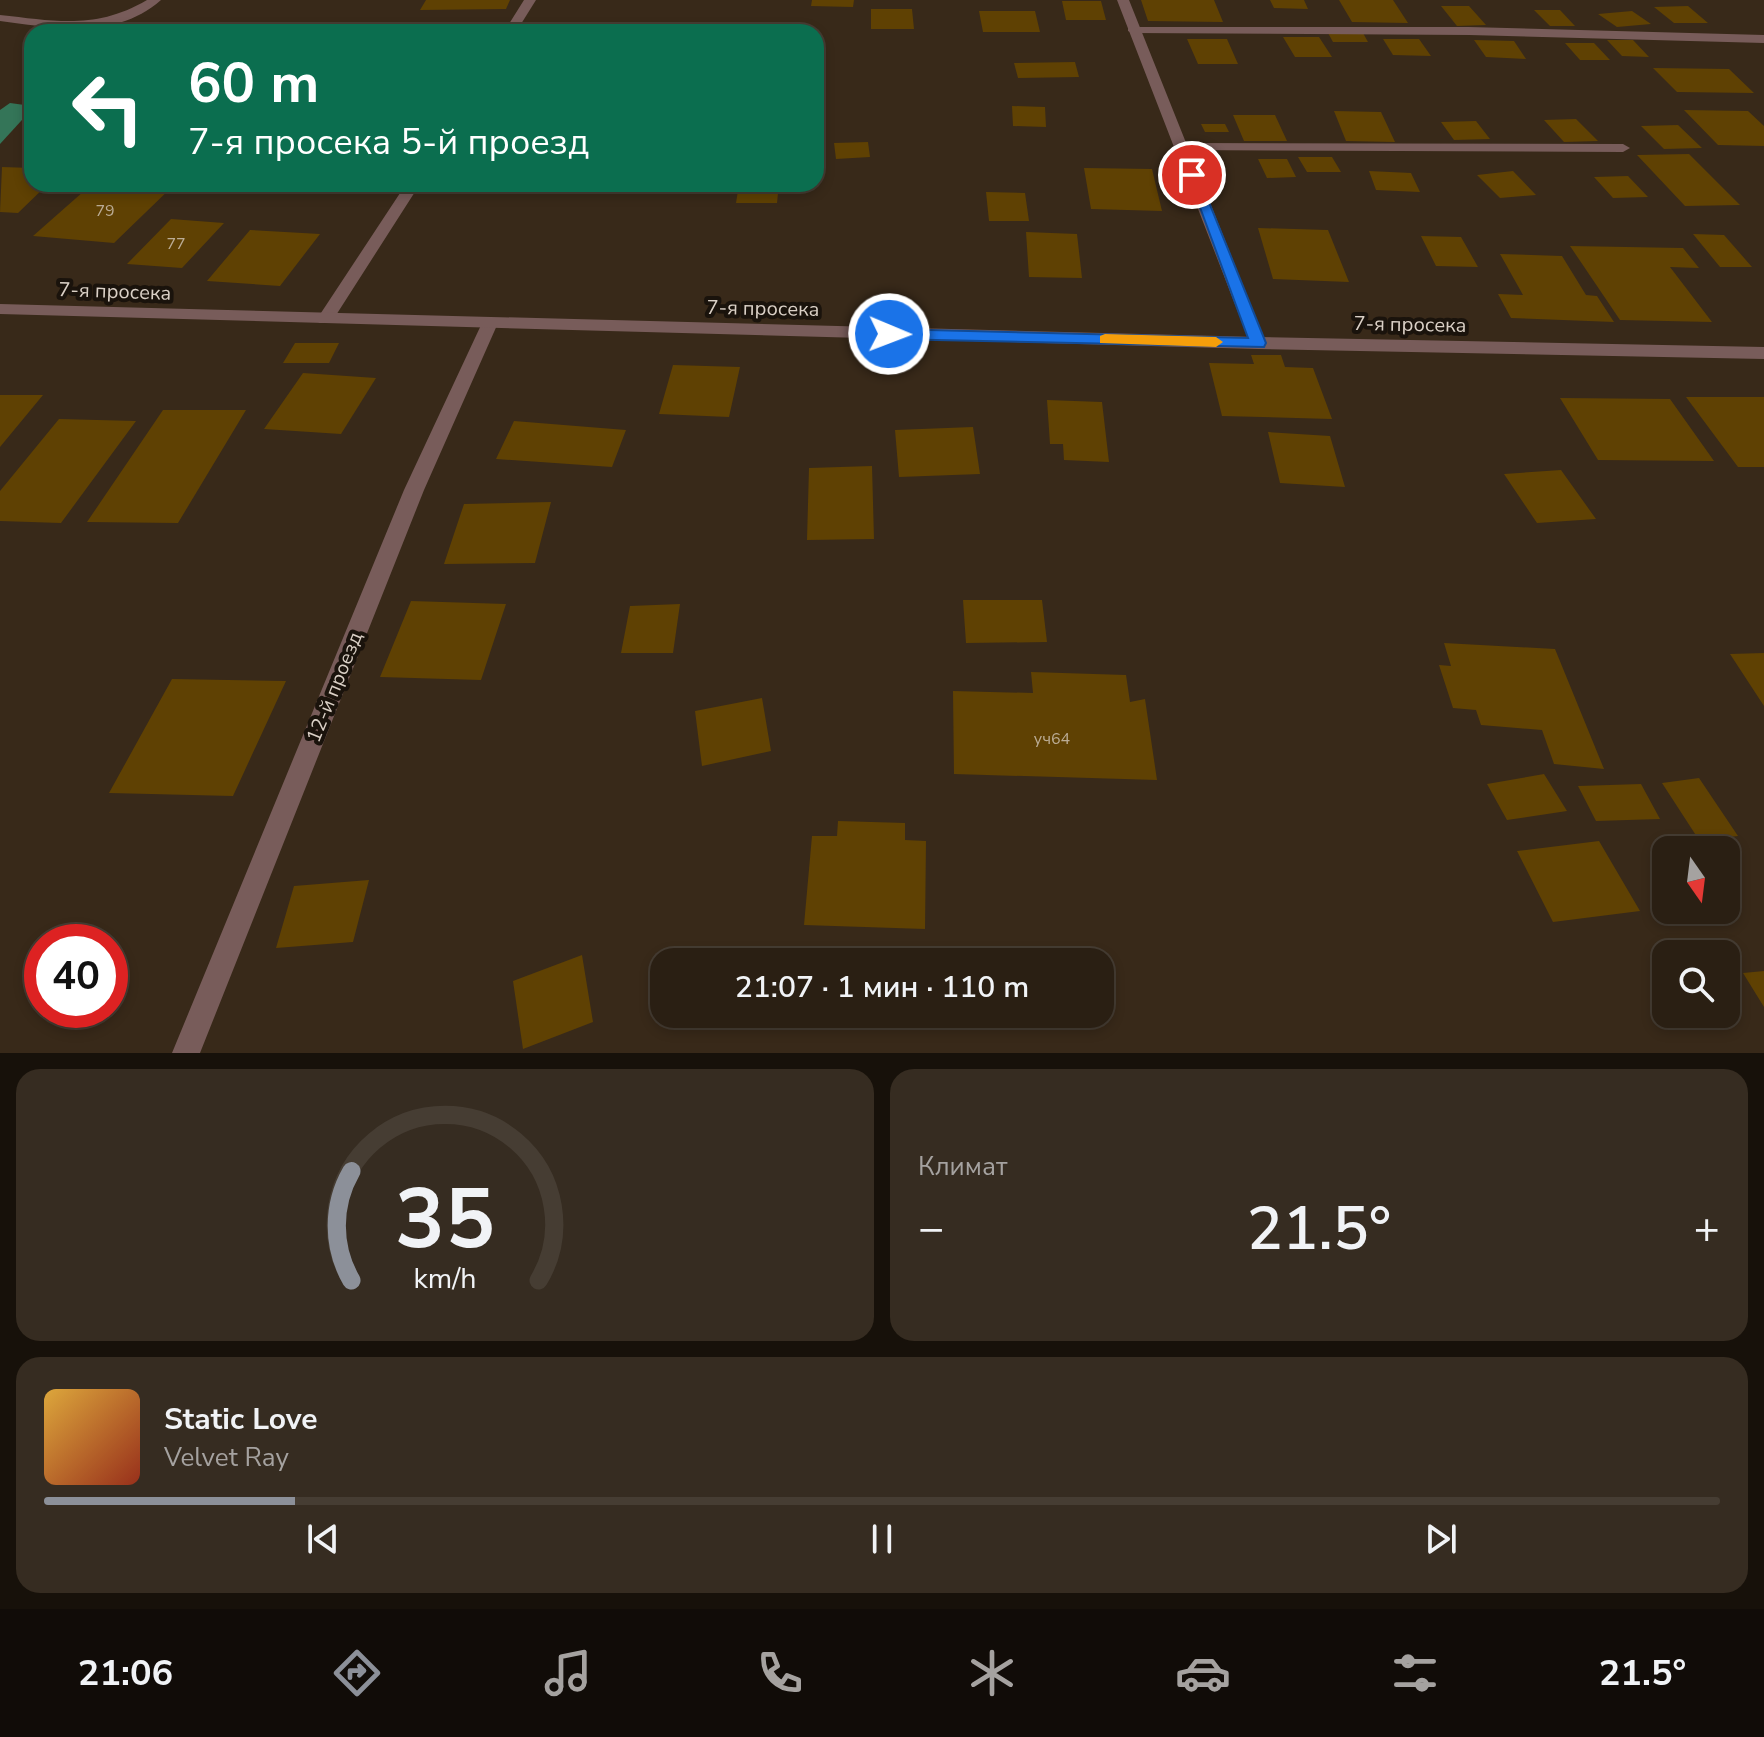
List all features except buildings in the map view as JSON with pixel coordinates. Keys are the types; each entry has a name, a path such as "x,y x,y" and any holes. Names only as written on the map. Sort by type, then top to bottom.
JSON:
{"street":[{"path":"109,24 135,14 155,0"},
{"path":"515,24 530,0"},
{"path":"1123,0 1258,343"},
{"path":"0,18 41,24"},
{"path":"1132,29 1469,31 1764,39"},
{"path":"1181,147 1623,148"},
{"path":"325,319 408,192"},
{"name":"7-я просека","path":"0,309 1258,343 1764,353"},
{"name":"12-й проезд","path":"186,1053 414,490 490,323"}],"green space":[{"path":"10,103 24,105 24,118 0,144 0,110"}],"slow traffic":[{"path":"1105,339 1216,342"}],"route":[{"path":"889,334 1258,343 1192,175"}]}
